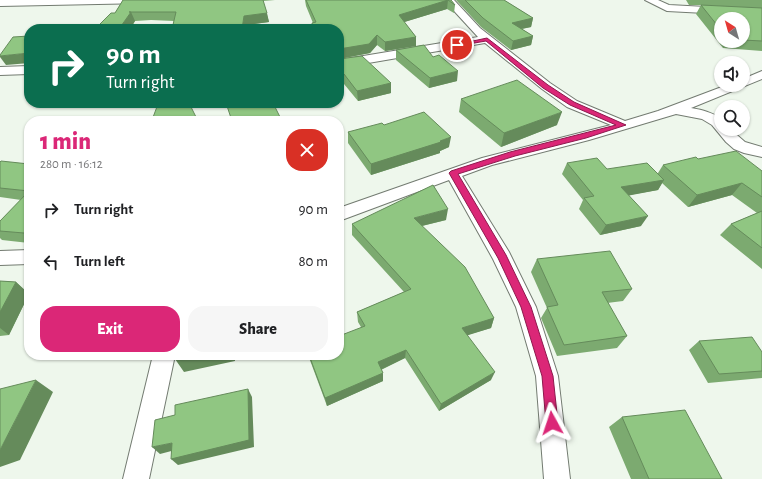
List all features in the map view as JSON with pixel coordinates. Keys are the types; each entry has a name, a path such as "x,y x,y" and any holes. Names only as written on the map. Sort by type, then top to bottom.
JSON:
{"street":[{"path":"0,3 157,0"},
{"path":"449,0 476,30 546,86 572,104 622,125"},
{"path":"650,0 667,8 762,13"},
{"path":"344,63 487,39"},
{"path":"0,71 24,70"},
{"path":"750,80 762,75"},
{"path":"344,213 453,173 513,154 584,136 675,109 720,92"},
{"path":"675,109 704,114 714,120"},
{"path":"728,136 733,143 743,148 762,152"},
{"path":"453,173 502,257 526,307 547,376 557,479"},
{"path":"0,258 24,257"},
{"path":"136,479 163,360"}],"building":[{"path":"123,0 263,0 267,13 244,16 243,24 173,24 176,12 131,12 123,24 100,24 111,13 115,13"},
{"path":"306,0 448,0 399,15 416,37 385,42 377,35 369,44 344,48 344,24 312,24 316,22"},
{"path":"465,0 504,0 533,18 512,23 533,36 513,41 483,18"},
{"path":"701,5 762,8 762,41 750,40 750,12 714,12 714,21"},
{"path":"24,36 24,54 0,56 0,55 13,37"},
{"path":"424,45 433,57 439,55 458,71 430,78 396,50"},
{"path":"362,56 391,83 357,91 344,74 344,58"},
{"path":"517,80 562,112 504,133 461,99"},
{"path":"156,108 192,108 196,116 154,116"},
{"path":"228,108 276,108 280,116 230,116"},
{"path":"424,112 451,137 440,141 441,142 371,164 348,132 382,123 384,125"},
{"path":"736,151 762,171 762,197 742,183 697,195 663,165 696,157 698,159"},
{"path":"597,158 607,169 647,163 664,180 621,187 648,216 606,225 584,198 594,196 567,163"},
{"path":"0,162 24,163 24,190 0,188"},
{"path":"433,185 448,209 414,218 465,267 494,318 462,328 495,372 441,404 406,350 378,362 383,373 325,398 311,360 344,360 344,334 365,326 357,312 411,289 352,224"},
{"path":"24,196 24,233 0,231 0,221"},
{"path":"762,211 762,248 731,224"},
{"path":"610,251 632,289 602,292 627,336 564,345 547,307 558,305 537,259"},
{"path":"0,281 16,282 0,312"},
{"path":"752,337 762,352 762,371 719,374 699,341"},
{"path":"36,380 0,450 0,389"},
{"path":"248,389 249,440 171,459 172,443 152,447 155,420 175,415 175,405"},
{"path":"685,410 722,479 649,479 622,417"}],"route":[{"path":"457,45 487,39 500,51 572,104 622,125 526,150 453,173 502,257 526,307 547,376 552,423"}]}
